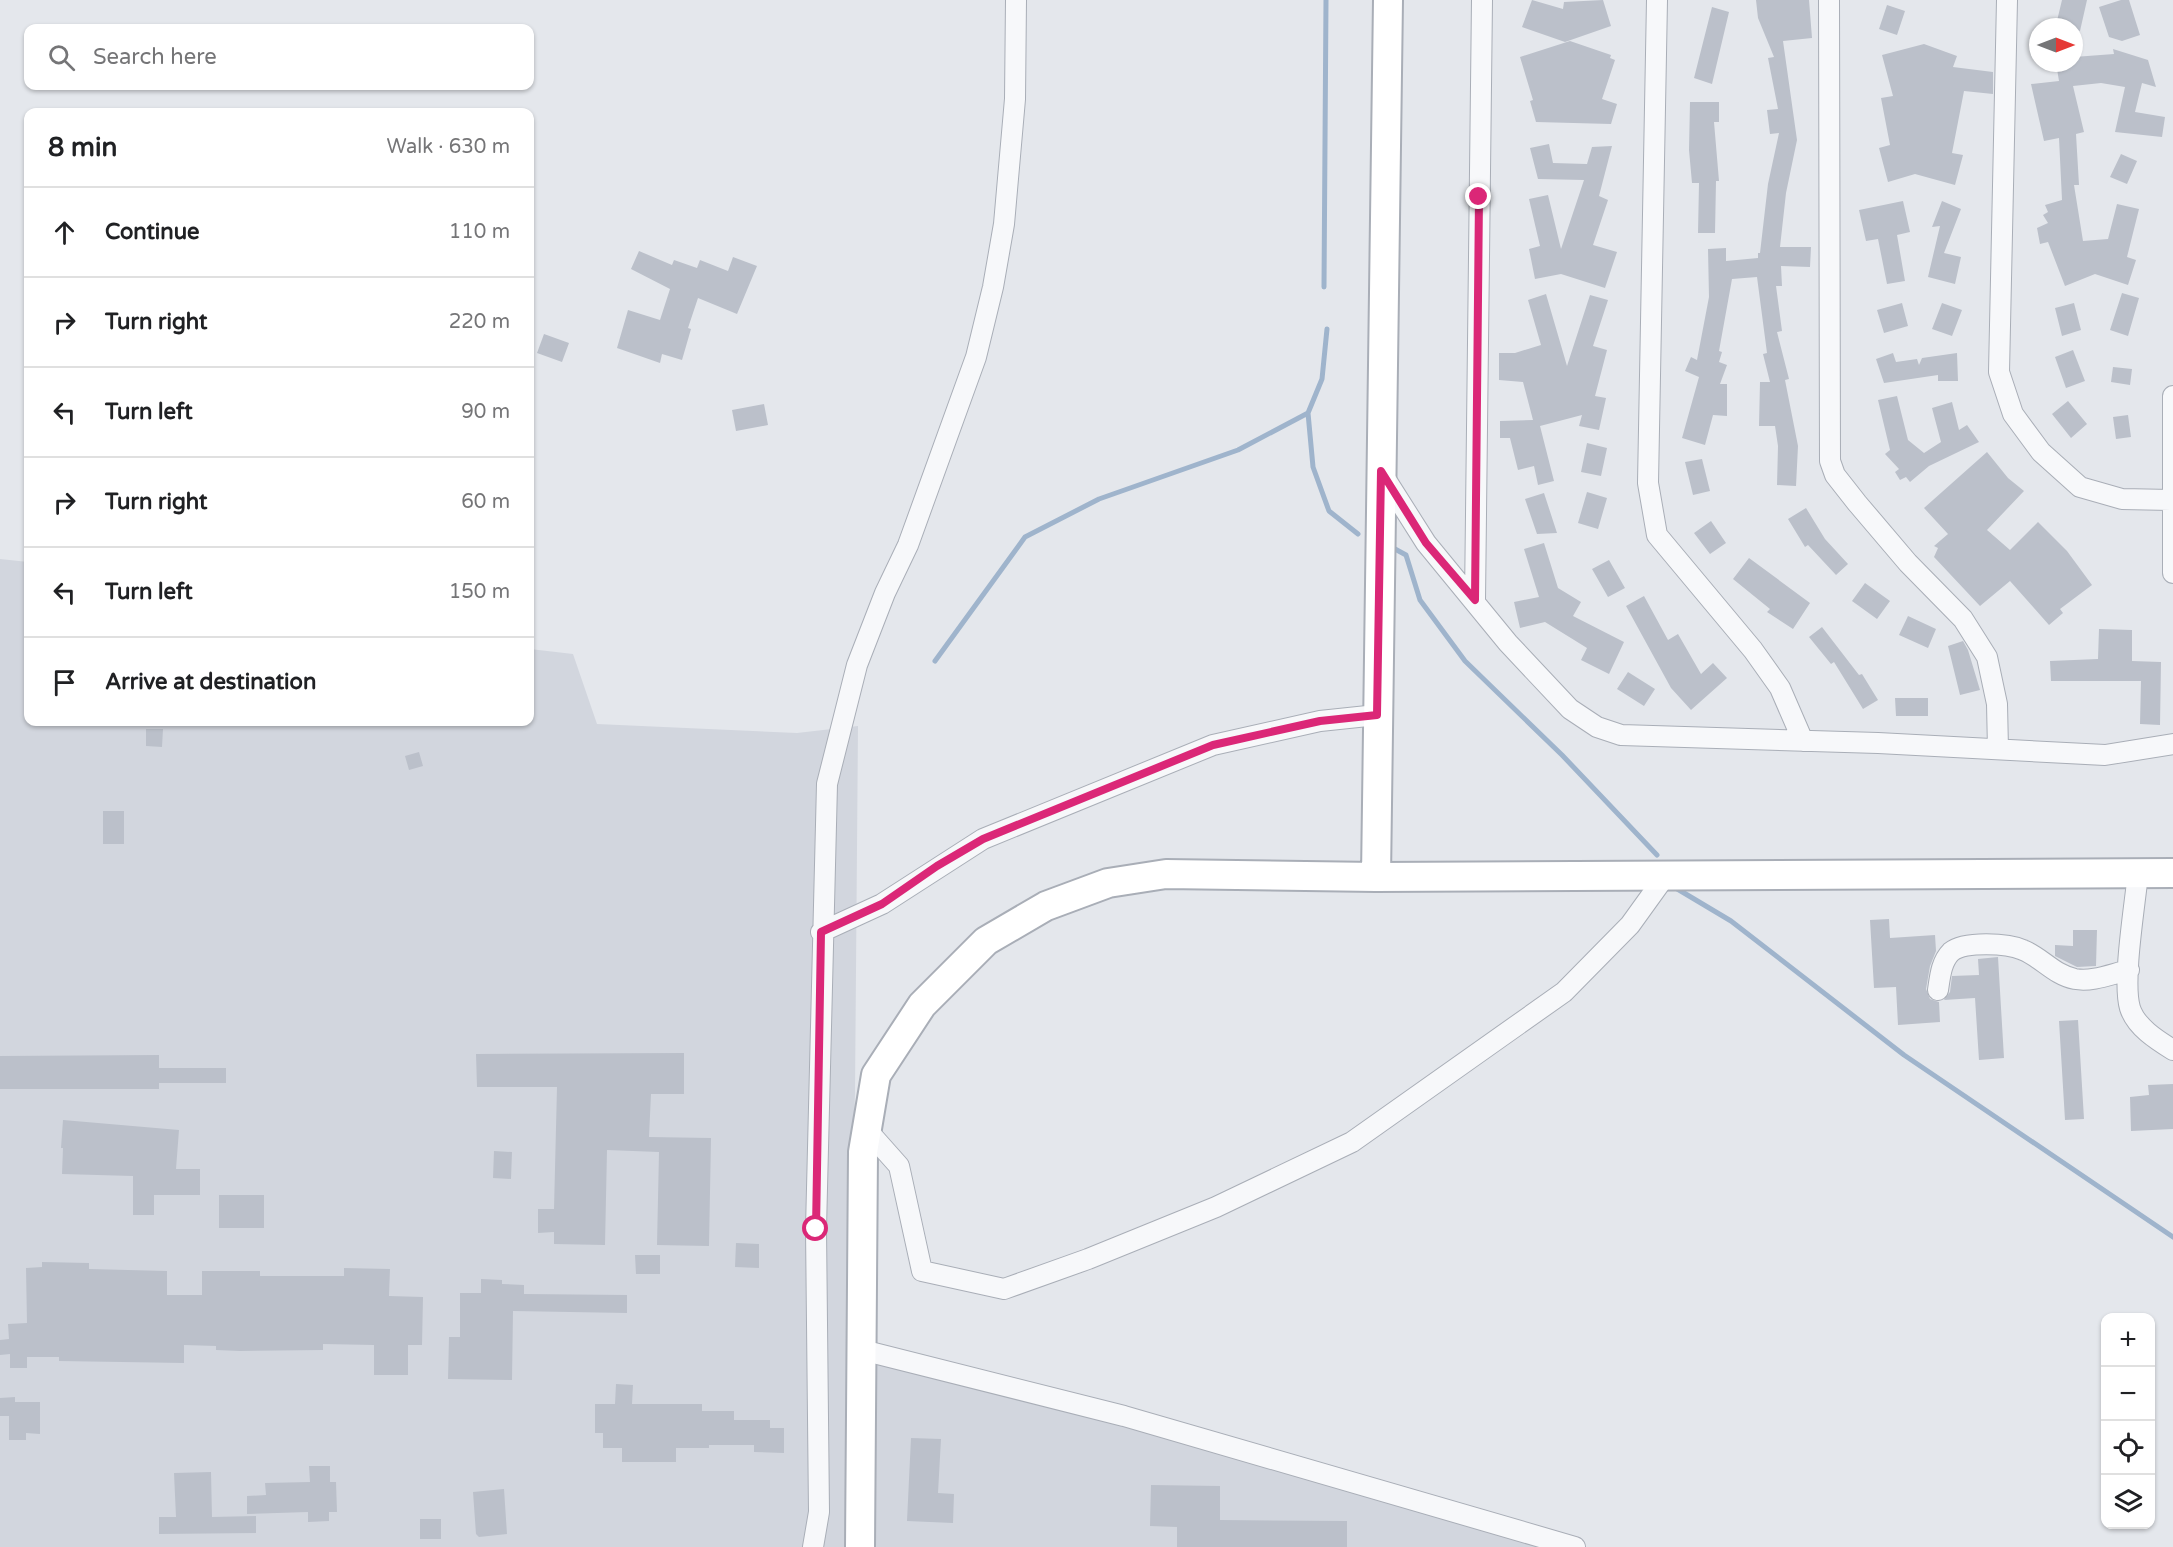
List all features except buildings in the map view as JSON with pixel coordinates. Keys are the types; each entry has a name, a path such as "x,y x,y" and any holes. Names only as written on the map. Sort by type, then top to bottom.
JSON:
{"street":[{"path":"813,1547 819,1512 816,1229 821,932 827,784 857,665 885,593 908,545 976,357 993,286 1004,224 1016,99 1016,0"},
{"path":"1376,877 1388,0"},
{"path":"1475,600 1482,0"},
{"path":"1657,0 1648,483 1657,535 1753,650 1780,688 1803,741"},
{"path":"1829,0 1830,461 1835,475 1857,503 1908,563 1963,619 1987,657 1997,704 1998,749"},
{"path":"2007,0 1999,372 2013,414 2041,452 2080,487 2122,499 2171,500"},
{"path":"2173,396 2171,500 2173,573"},
{"path":"1381,471 1426,543 1475,600 1495,628 1570,710 1597,727 1621,735 2105,754 2173,744"},
{"path":"821,932 882,904 937,866 983,839 1213,745 1320,721 1377,715"},
{"path":"2138,873 2127,986 2131,1010 2143,1028 2173,1050"},
{"path":"860,1547 863,1152 876,1075 922,1005 986,941 1046,906 1108,883 1166,874 1376,877 2173,873"},
{"path":"867,1130 898,1166 922,1271 1004,1289 1088,1259 1216,1207 1352,1142 1564,992 1630,924 1666,875"},
{"path":"1938,990 1942,966 1952,951 1970,945 2000,945 2023,950 2049,968 2074,979 2094,979 2129,970"},
{"path":"862,1350 1124,1416 1575,1547"}],"shaded area":[{"path":"0,559 24,562 24,726 534,726 534,649 573,654 597,724 797,733 858,726 855,1093 847,1355 947,1365 1558,1547 0,1547"}],"waterway":[{"path":"1324,287 1326,0"},
{"path":"935,661 1025,537 1099,499 1238,450 1308,413 1322,379 1327,329"},
{"path":"1308,413 1313,467 1329,511 1358,534"},
{"path":"1395,549 1406,555 1420,600 1465,661 1562,755 1657,855"},
{"path":"1674,887 1731,921 1904,1055 2173,1237"}],"route":[{"path":"816,1229 821,932 882,904 937,866 983,839 1213,745 1320,721 1377,715 1381,471 1426,543 1475,600 1479,197"}]}
